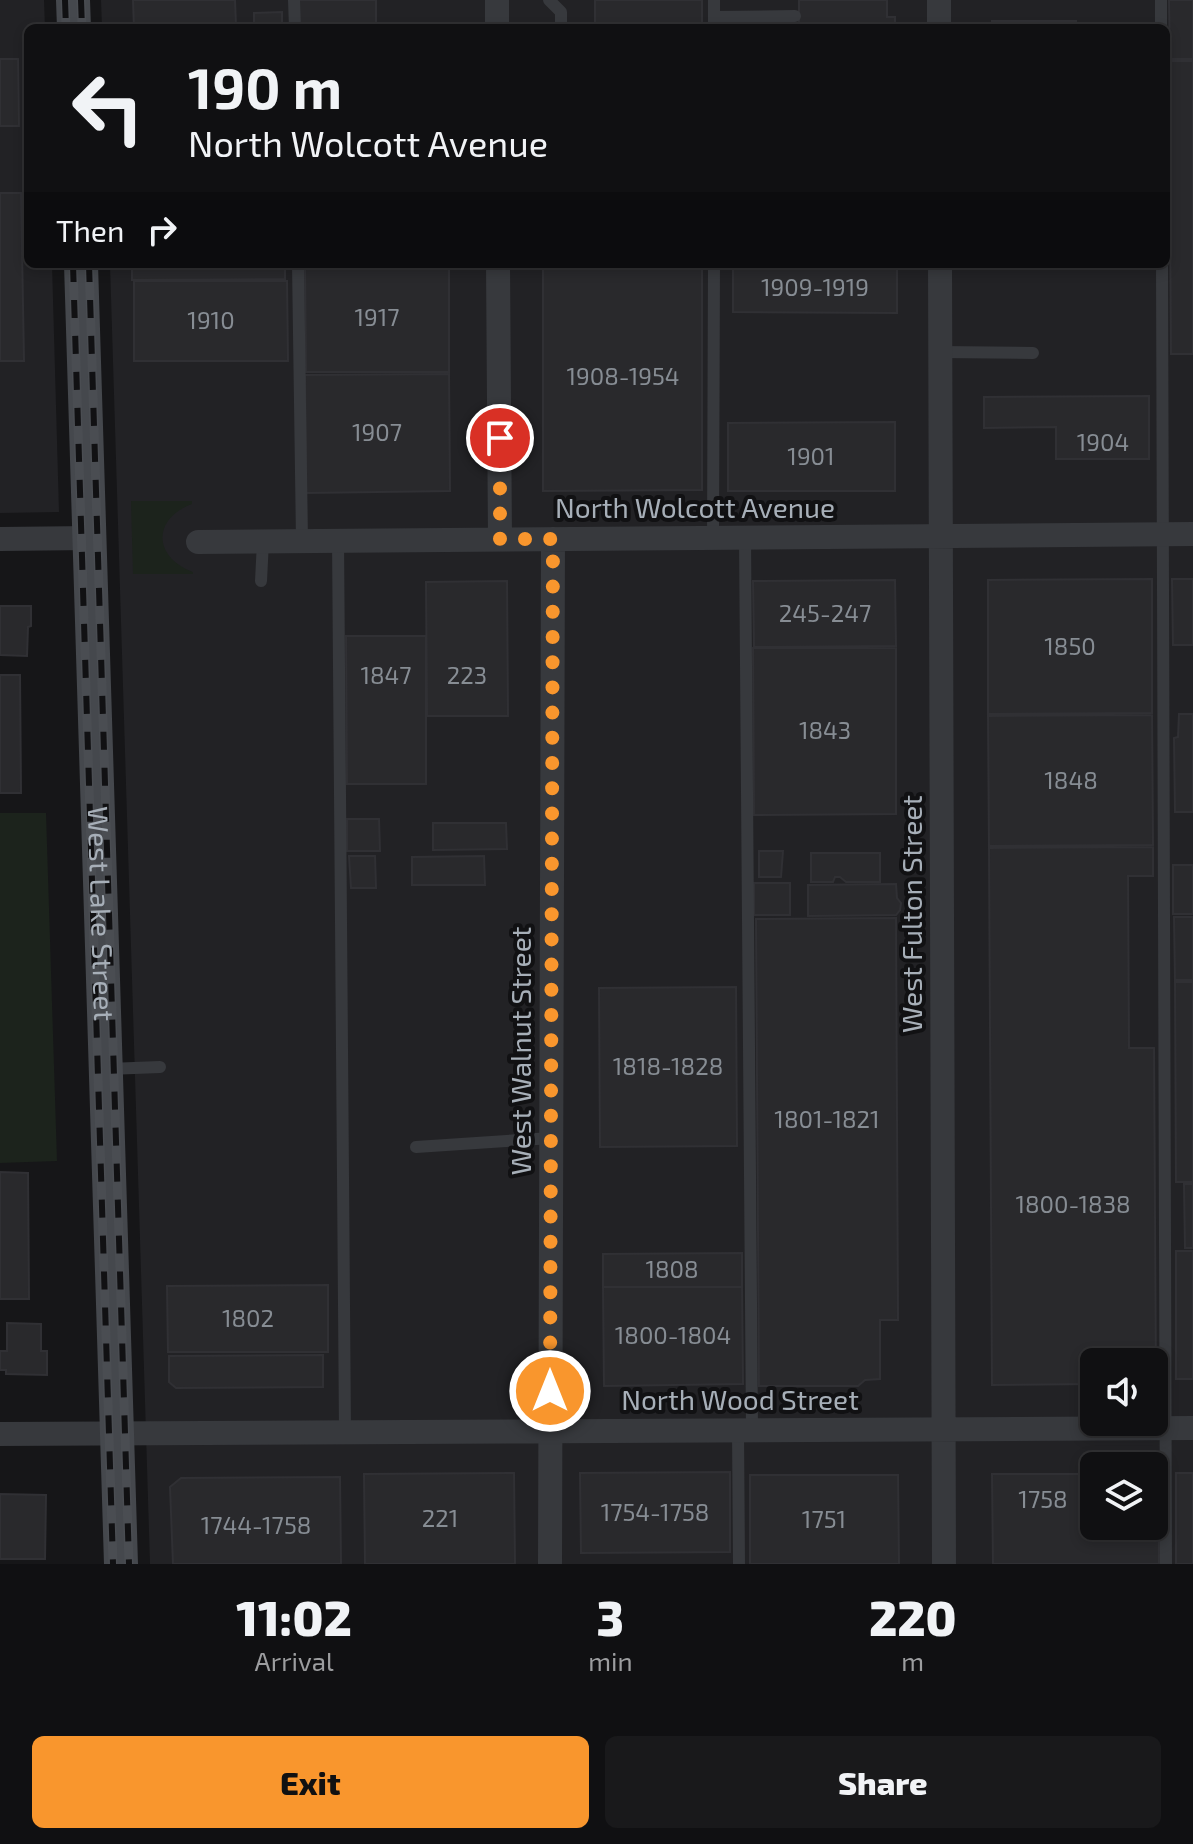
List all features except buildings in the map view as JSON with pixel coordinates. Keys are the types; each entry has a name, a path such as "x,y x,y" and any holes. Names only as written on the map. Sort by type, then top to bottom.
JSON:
{"main road":[{"path":"73,0 74,24"},
{"name":"West Lake Street","path":"81,268 121,1564"}],"street":[{"path":"497,0 497,24"},
{"path":"939,0 939,24"},
{"path":"498,268 500,539"},
{"name":"West Fulton Street","path":"940,268 944,1564"},
{"name":"North Wolcott Avenue","path":"198,542 1193,534"},
{"path":"0,539 90,538"},
{"name":"West Walnut Street","path":"550,1564 553,539"},
{"name":"North Wood Street","path":"1168,1428 1193,1428"},
{"name":"North Wood Street","path":"0,1434 1080,1429"}],"lane":[{"path":"294,0 295,24"},
{"path":"549,0 561,12 561,24"},
{"path":"714,0 714,22 795,16"},
{"path":"1161,0 1161,24"},
{"path":"298,268 302,541"},
{"path":"713,537 714,268"},
{"path":"1162,268 1165,1348"},
{"path":"940,352 1033,353"},
{"path":"739,1564 745,1430 745,537"},
{"path":"338,539 345,1432"},
{"path":"261,581 263,541"},
{"path":"106,1069 160,1067"},
{"path":"416,1147 551,1138"},
{"path":"1165,1436 1166,1564"}],"shaded area":[{"path":"0,0 44,0 45,24 24,24 24,268 52,268 59,512 0,513"},
{"path":"101,0 1193,0 1193,1564 150,1564 110,268 1170,268 1170,24 102,24"},
{"path":"131,501 192,501 170,519 162,538 170,557 193,574 133,574"},
{"path":"0,813 46,813 57,1161 0,1163"}],"railway":[{"path":"65,0 66,24"},
{"path":"81,0 82,24"},
{"path":"73,268 113,1564"},
{"path":"89,268 129,1564"}],"route":[{"path":"500,438 500,539 553,539 550,1391"}]}
